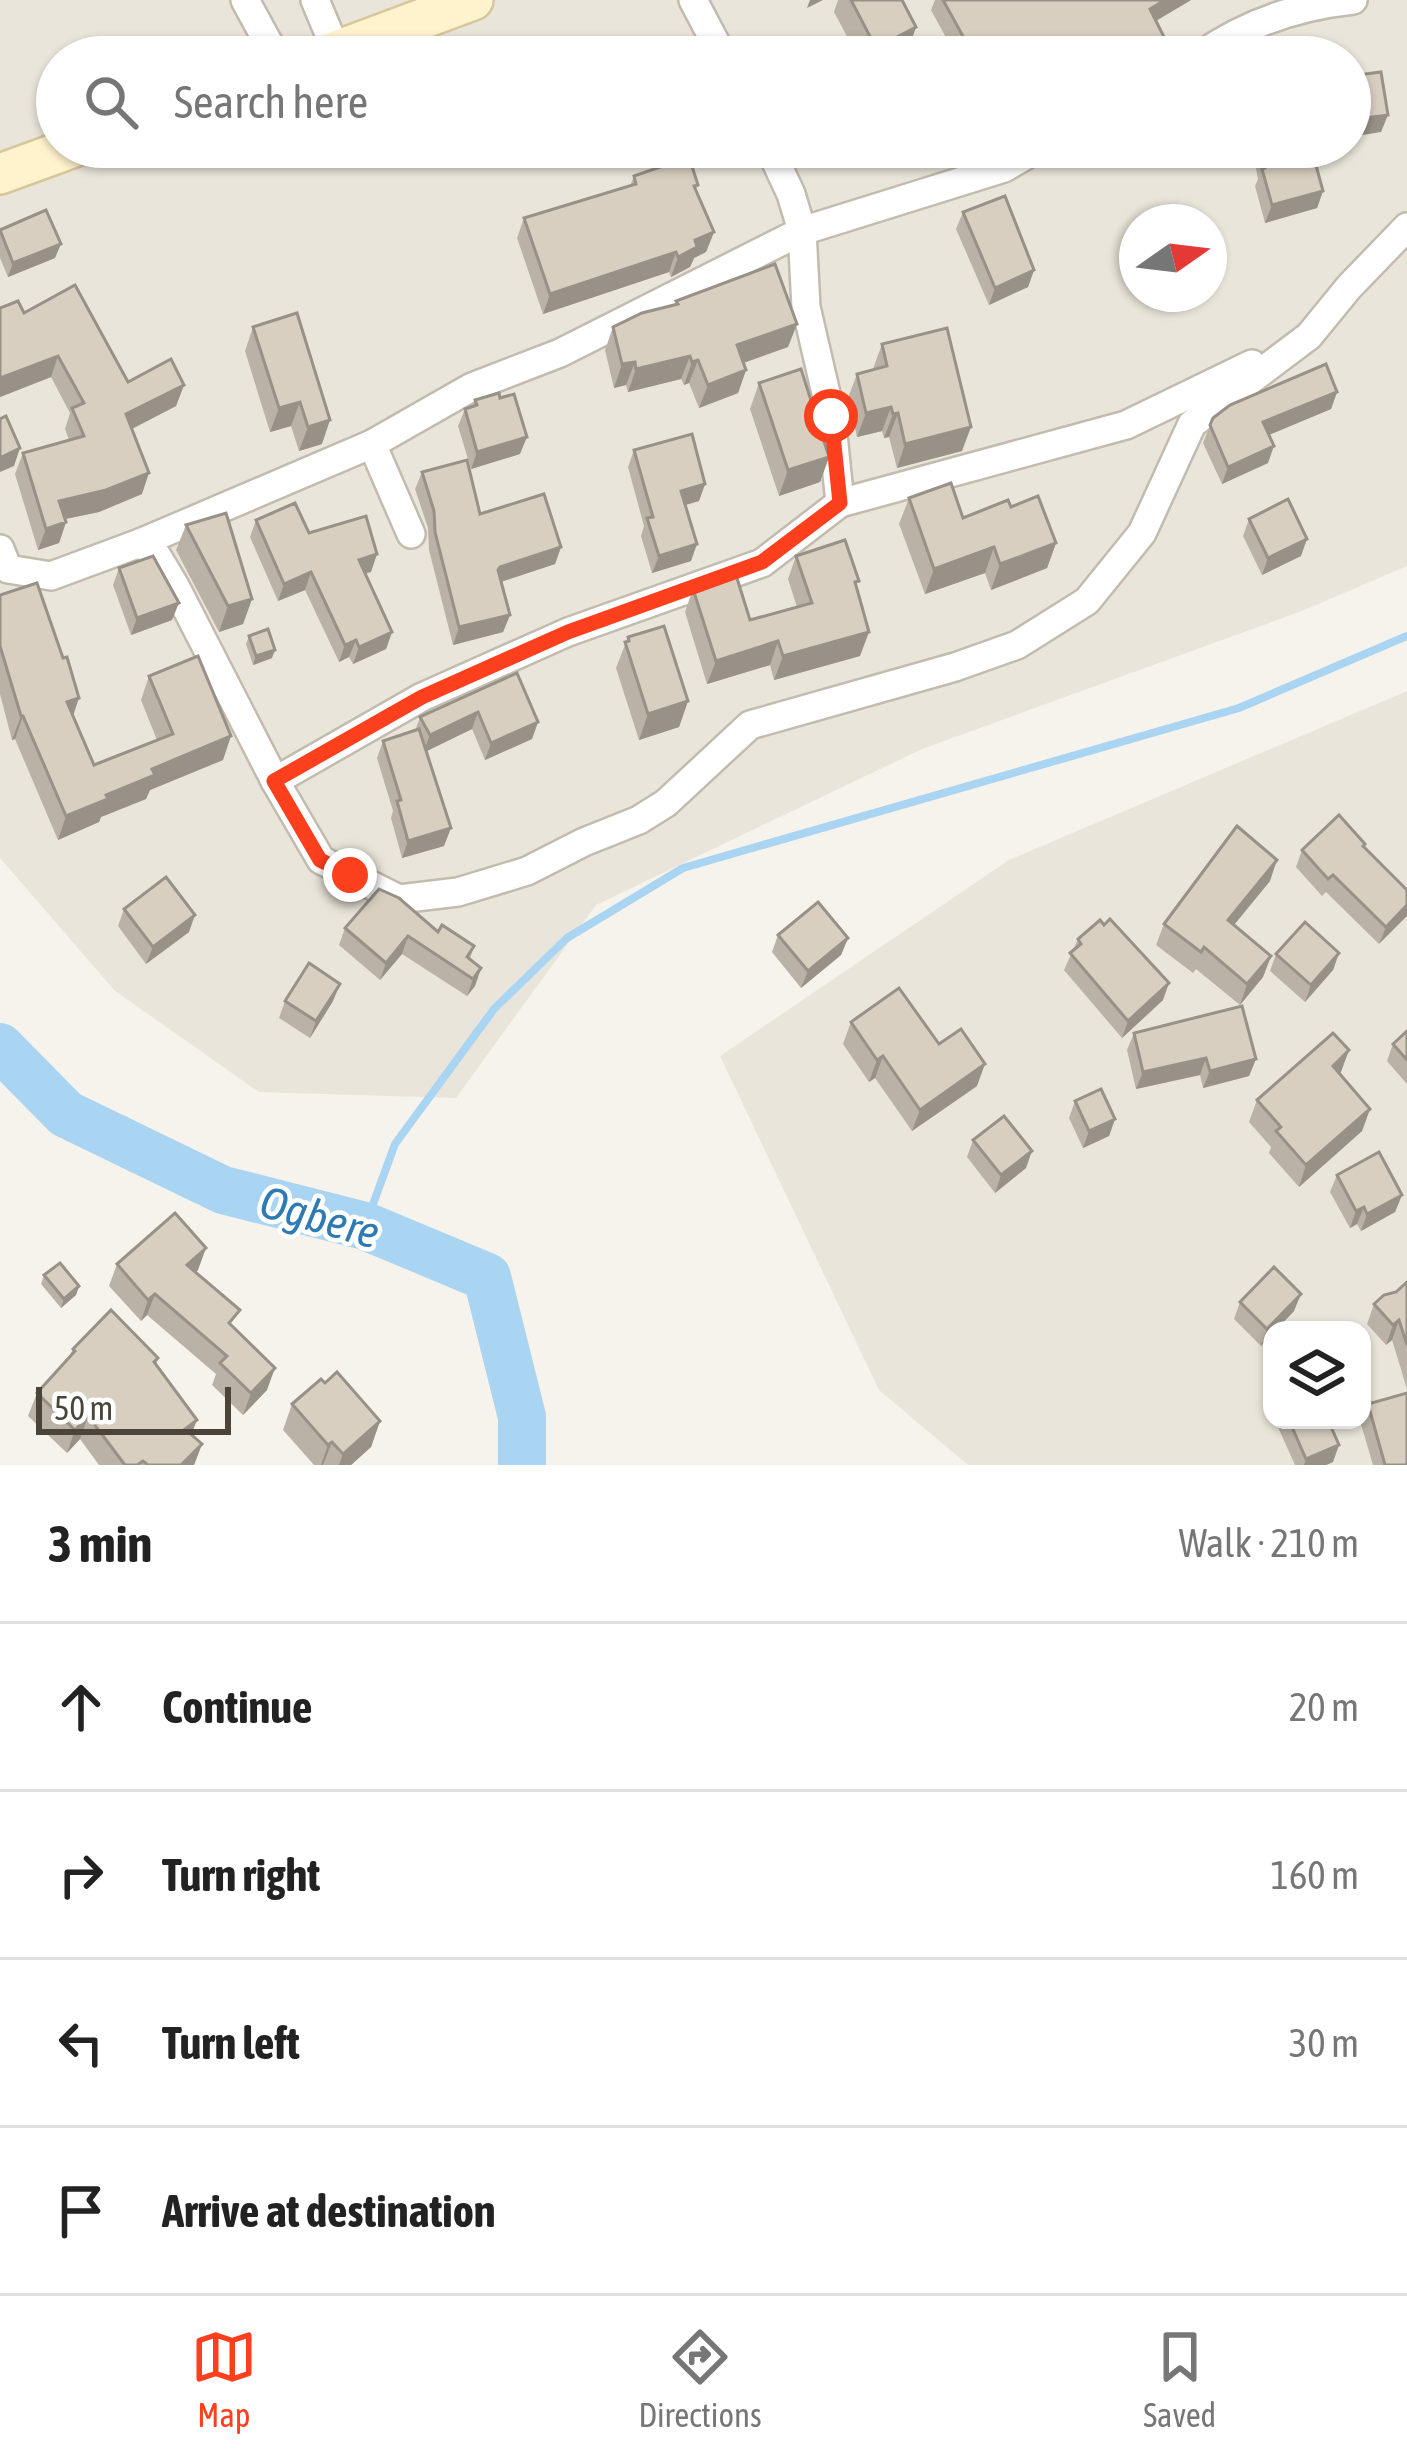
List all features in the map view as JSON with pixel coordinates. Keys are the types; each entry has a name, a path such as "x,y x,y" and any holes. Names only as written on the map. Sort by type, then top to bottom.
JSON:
{"main road":[{"path":"376,36 473,0"},
{"path":"0,174 36,161"}],"street":[{"path":"245,0 265,36"},
{"path":"315,0 324,36"},
{"path":"693,0 712,36"},
{"path":"1228,36 1257,22 1353,0"},
{"path":"779,168 802,231 806,307 831,416 840,503"},
{"path":"0,549 8,568 51,576 140,543 372,443 472,387 560,353 802,231 1001,168"},
{"path":"140,543 157,556 175,586 274,781 320,860 399,899 458,892 527,871 639,820 665,803 750,725 1017,645 1088,601 1142,533 1192,424 1309,336 1407,226"},
{"path":"274,781 422,697 568,632 762,562 840,503 1126,425 1309,336"},
{"path":"372,443 411,534"}],"shaded area":[{"path":"0,0 1407,0 1407,566 1302,611 922,749 596,905 456,1098 259,1092 115,991 0,858"},
{"path":"1407,691 1407,1465 968,1465 879,1390 720,1056 1009,860"}],"building":[{"path":"851,0 902,0 916,27 899,36 870,36"},
{"path":"943,0 1165,0 1150,9 1164,36 963,36"},
{"path":"1381,72 1388,115 1371,117 1371,73"},
{"path":"657,168 693,168 698,185 694,186 714,232 695,240 697,247 678,257 676,252 550,294 524,218 636,184 634,176"},
{"path":"1317,168 1323,191 1272,205 1262,169"},
{"path":"1005,196 1034,270 995,288 963,212"},
{"path":"46,210 61,244 13,263 0,230"},
{"path":"775,264 797,324 737,345 746,370 708,385 698,360 692,362 690,356 636,369 635,362 622,364 613,327"},
{"path":"75,285 128,382 171,359 184,385 126,414 149,473 59,501 66,522 46,529 23,453 84,436 72,408 84,403 58,356 0,378 0,308 18,301 24,313"},
{"path":"297,313 330,420 308,427 300,402 279,408 253,327"},
{"path":"947,328 971,427 905,444 898,413 893,414 891,407 866,413 857,374 887,366 882,344"},
{"path":"1326,364 1337,392 1263,422 1274,446 1228,467 1210,425 1213,418 1230,405"},
{"path":"801,369 829,457 788,470 759,383"},
{"path":"499,393 500,398 514,394 527,437 477,452 465,409 477,405 475,400"},
{"path":"6,416 20,448 0,458 0,419"},
{"path":"692,434 705,484 681,491 697,544 659,556 634,450"},
{"path":"467,460 480,514 544,494 561,547 500,567 510,615 459,627 422,472"},
{"path":"951,483 963,518 1008,500 1011,507 1038,496 1056,543 1000,564 994,547 934,569 909,498"},
{"path":"1288,499 1307,539 1268,558 1249,519"},
{"path":"295,503 309,533 366,516 377,554 359,560 392,632 359,647 356,640 345,645 311,572 284,584 256,520"},
{"path":"226,513 252,599 228,606 186,525"},
{"path":"845,540 869,632 783,656 778,641 716,661 693,589 736,575 750,620 812,603 796,556"},
{"path":"153,556 179,603 137,618 119,568"},
{"path":"37,583 79,698 67,702 94,765 173,734 149,676 198,656 231,736 152,769 155,775 66,816 21,716 0,646 0,595"},
{"path":"664,626 688,701 648,714 625,642"},
{"path":"268,629 275,650 256,656 249,636"},
{"path":"517,673 538,722 491,743 478,712 430,735 420,717"},
{"path":"419,729 451,828 408,841 383,741"},
{"path":"1339,815 1407,890 1407,905 1386,927 1333,875 1328,879 1302,850"},
{"path":"1237,826 1277,860 1228,920 1271,956 1247,984 1204,947 1201,952 1164,924"},
{"path":"166,877 195,915 153,947 124,909"},
{"path":"379,889 399,898 438,932 442,925 474,946 467,957 481,968 473,979 408,936 386,963 345,928"},
{"path":"818,902 848,938 808,971 778,935"},
{"path":"1110,919 1169,983 1128,1021 1070,953 1100,920 1104,925"},
{"path":"1305,922 1339,953 1311,985 1276,954"},
{"path":"309,963 340,984 316,1021 285,1001"},
{"path":"899,988 939,1044 961,1029 985,1064 920,1110 883,1056 877,1060 851,1022"},
{"path":"1242,1006 1256,1059 1210,1071 1206,1058 1143,1072 1134,1033"},
{"path":"1407,1031 1407,1060 1393,1044"},
{"path":"1333,1033 1349,1050 1333,1066 1370,1109 1306,1165 1257,1100"},
{"path":"1101,1089 1115,1119 1089,1131 1075,1101"},
{"path":"1004,1116 1032,1151 1001,1175 973,1140"},
{"path":"1379,1152 1402,1195 1367,1214 1364,1207 1356,1211 1337,1175"},
{"path":"175,1213 206,1248 187,1265 240,1310 229,1323 275,1368 251,1393 220,1363 227,1356 155,1294 148,1300 117,1264"},
{"path":"60,1263 79,1286 64,1299 44,1275"},
{"path":"1274,1267 1301,1294 1275,1321 1263,1321 1263,1325 1240,1302"},
{"path":"1407,1282 1407,1345 1399,1320 1393,1325 1374,1304"},
{"path":"111,1310 158,1358 154,1362 197,1420 185,1429 202,1444 181,1465 143,1461 125,1465 88,1416 75,1430 37,1393"},
{"path":"337,1372 380,1421 343,1454 332,1442 328,1445 292,1404"},
{"path":"1407,1393 1407,1465 1385,1465 1371,1403"},
{"path":"1293,1429 1332,1429 1339,1445 1306,1459"}],"waterway":[{"path":"365,1226 395,1144 494,1009 567,938 683,868 1239,708 1407,636"},
{"name":"Ogbere","path":"0,1047 66,1114 223,1190 365,1226 487,1277 522,1417 522,1465"}],"route":[{"path":"350,875 320,860 274,781 422,697 568,632 762,562 840,503 831,416"}]}
